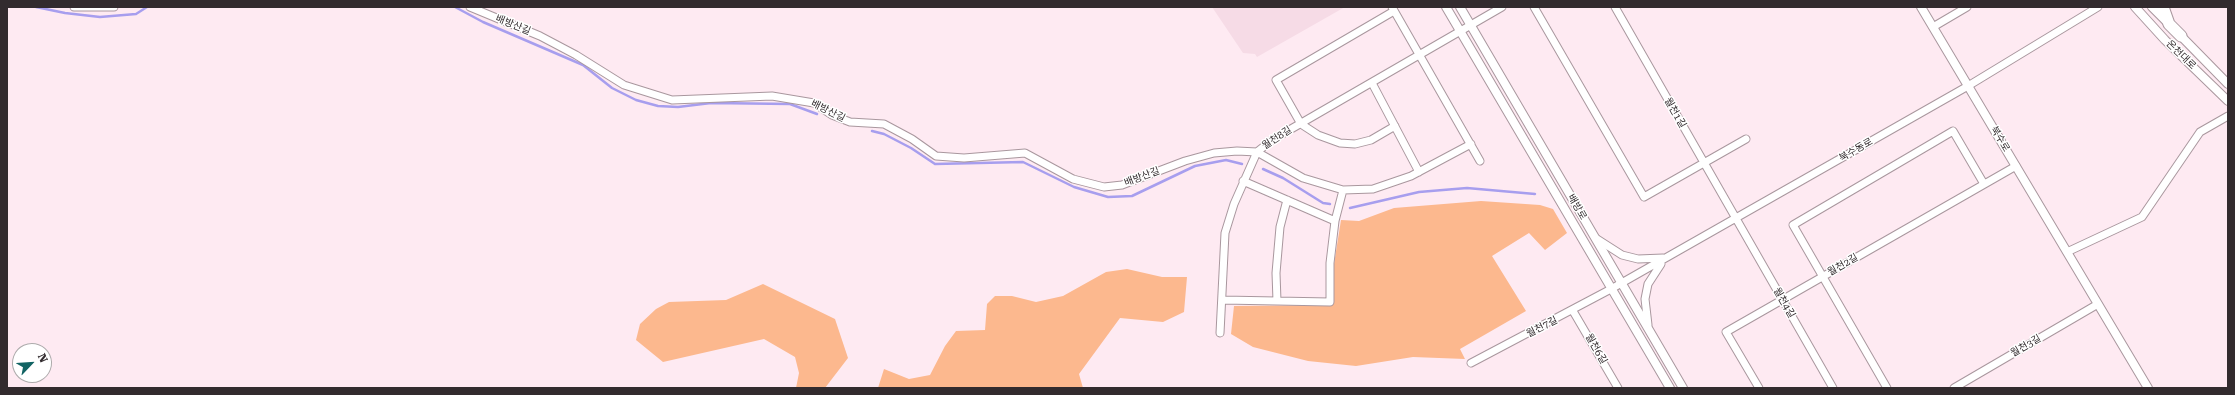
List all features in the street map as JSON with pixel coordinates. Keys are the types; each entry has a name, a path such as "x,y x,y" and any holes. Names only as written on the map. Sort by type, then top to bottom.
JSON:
{"highway":[{"path":"2162,7 2169,24 2181,36"}],"street":[{"path":"74,7 114,7"},
{"name":"배방산길","path":"470,7 540,36 576,54 624,85 672,100 772,96 814,103 832,115 850,122 884,124 912,139 936,156 964,158 1025,153 1073,179 1104,187 1122,185 1185,161 1214,153 1237,151 1257,152"},
{"name":"배방로","path":"1446,7 1670,388"},
{"name":"배방로","path":"1460,7 1683,388"},
{"path":"1460,32 1502,7"},
{"path":"1534,7 1644,196 1746,139"},
{"name":"월천1길","path":"1615,7 1736,218"},
{"name":"북수로","path":"1921,7 2148,388"},
{"path":"1933,27 1967,7"},
{"name":"북수동로","path":"1611,290 1968,86 2098,7"},
{"name":"온천대로","path":"2135,7 2165,40 2228,101"},
{"name":"온천대로","path":"2152,7 2228,84"},
{"path":"1395,126 1371,140 1355,144 1340,143 1318,135 1301,124 1276,80 1393,9 1480,161"},
{"name":"월천8길","path":"1220,333 1223,300 1225,233 1244,181 1257,152 1272,140 1460,32"},
{"path":"1372,83 1419,172"},
{"path":"2067,252 2142,217 2200,132 2228,116"},
{"path":"1887,388 1793,224 1953,131 1984,184"},
{"path":"1257,152 1302,178 1343,190 1373,189 1419,172 1471,144"},
{"name":"월천2길","path":"1759,388 1726,332 2016,166"},
{"path":"1244,181 1335,221"},
{"path":"1223,300 1330,302 1330,263 1335,221 1343,190"},
{"path":"1277,301 1276,273 1280,227 1287,200"},
{"name":"월천4길","path":"1736,218 1833,388"},
{"path":"1594,236 1607,247 1622,255 1638,259 1654,259 1670,256"},
{"path":"1651,334 1646,316 1644,299 1648,284 1656,270 1670,256"},
{"name":"월천7길","path":"1471,363 1611,290"},
{"name":"월천3길","path":"1954,388 2098,304"},
{"name":"월천6길","path":"1573,311 1618,388"}],"shaded area":[{"path":"1212,7 1345,7 1257,57 1255,54 1243,53"},
{"path":"1481,201 1540,205 1553,209 1567,233 1545,250 1529,233 1492,256 1526,311 1460,349 1465,359 1413,357 1356,366 1308,361 1253,347 1231,334 1234,306 1333,305 1334,264 1341,220 1359,221 1394,208"},
{"path":"1127,269 1162,277 1187,277 1184,312 1163,322 1120,318 1079,374 1083,388 878,388 884,369 909,379 930,375 945,346 956,331 985,330 987,304 995,296 1012,296 1036,302 1063,296 1106,272"},
{"path":"763,284 835,319 848,358 825,388 796,388 799,373 795,357 764,339 663,362 636,340 640,324 656,309 669,302 726,300"}],"waterway":[{"path":"36,7 65,13 100,17 136,14 147,7"},
{"path":"455,7 483,22 583,65 612,88 636,100 658,106 678,107 711,103 790,104 817,114"},
{"path":"872,131 884,134 911,148 935,164 1023,162 1074,187 1108,197 1132,196 1195,166 1226,160 1242,164"},
{"path":"1263,169 1283,178 1323,203 1330,204"},
{"path":"1350,208 1419,192 1467,188 1535,194"}]}
